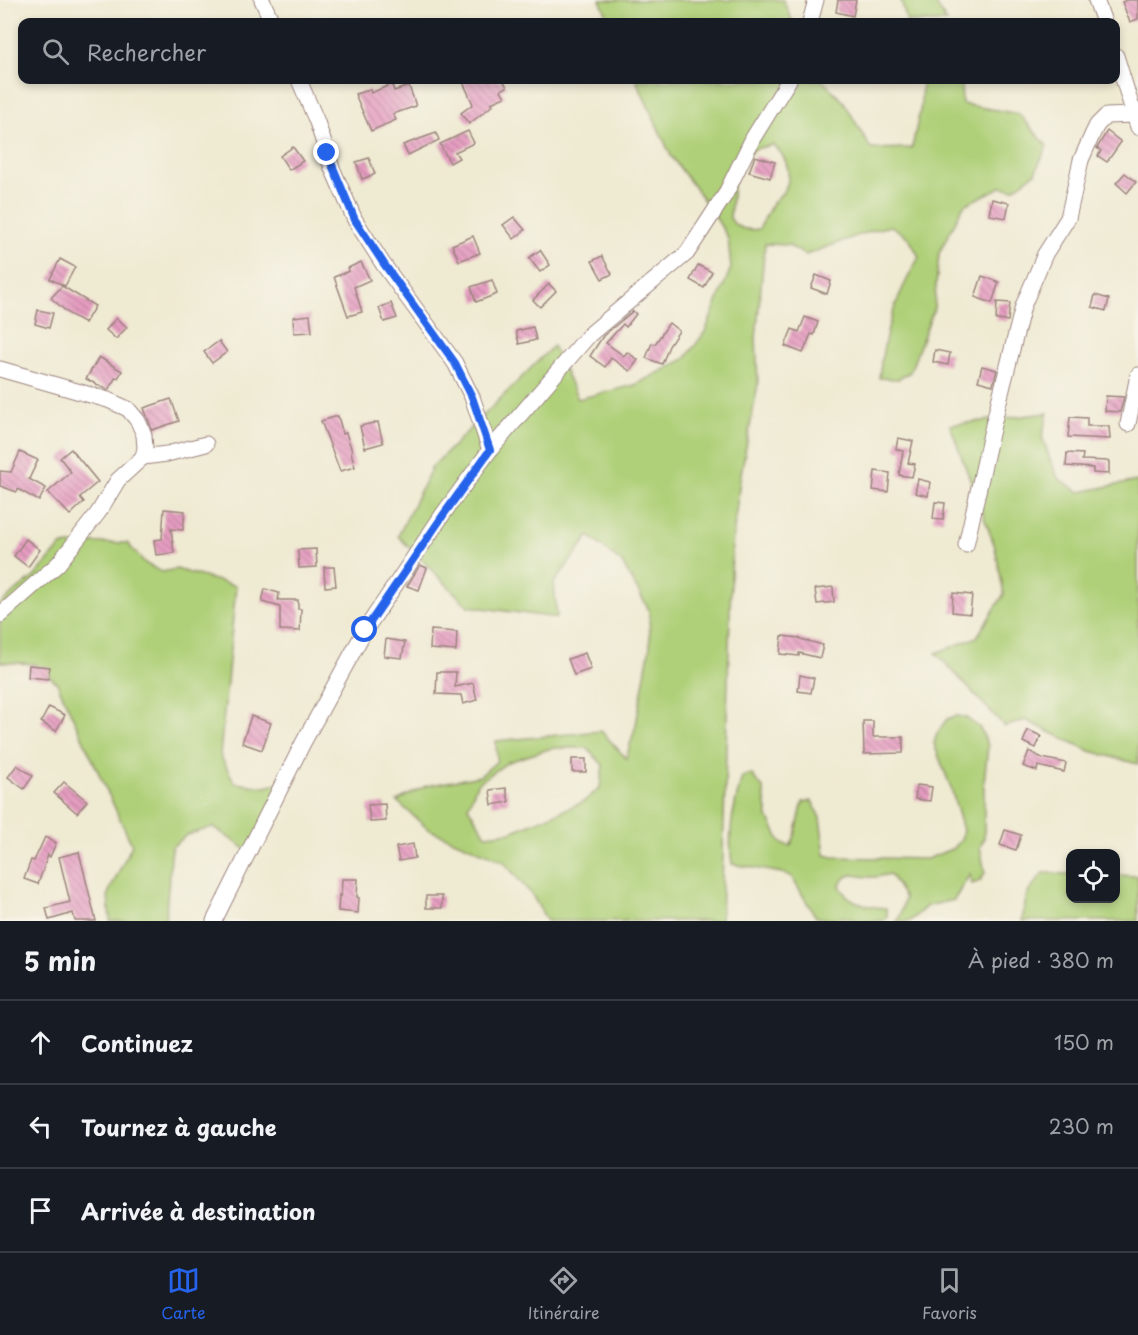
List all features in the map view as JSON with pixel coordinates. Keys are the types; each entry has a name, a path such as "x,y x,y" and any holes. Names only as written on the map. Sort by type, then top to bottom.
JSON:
{"street":[{"path":"262,0 270,18"},
{"path":"811,18 816,0"},
{"path":"1096,0 1103,18"},
{"path":"966,545 993,425 1026,298 1045,254 1068,218 1081,160 1097,124 1106,116 1137,118 1120,68"},
{"path":"301,84 317,122 332,168 355,220 455,363 472,397 490,450"},
{"path":"214,921 303,743 365,630 444,514 490,450 589,335 687,253 725,195 753,138 787,84"},
{"path":"0,369 108,400 128,409 138,421 144,435 145,448 143,457 118,480 98,513 58,564 0,615"},
{"path":"1128,424 1138,375"},
{"path":"143,457 167,454 206,444"}],"green space":[{"path":"600,0 783,0 791,18 608,18"},
{"path":"901,0 933,0 944,18 906,18"},
{"path":"638,84 826,84 844,102 871,149 912,148 921,106 922,84 961,84 962,104 1019,114 1047,146 1035,173 1013,189 1001,187 964,205 939,253 934,308 910,372 899,379 879,378 884,344 892,315 903,287 919,257 909,238 891,226 858,235 805,255 788,245 765,244 756,338 758,384 740,479 732,546 721,921 547,921 532,895 503,861 428,829 397,801 426,786 480,776 497,761 496,741 601,731 626,758 636,725 650,646 649,610 622,563 589,536 554,583 557,618 468,606 398,536 432,467 553,346 578,399 635,385 685,359 705,332 731,268 728,238 712,211 671,156","holes":["773,145 785,161 788,173 783,192 773,203 759,229 750,230 735,225 730,218 734,173 754,149","552,748 587,748 603,765 600,788 583,802 511,832 486,835 468,807 477,784 508,762"]},
{"path":"1048,413 1042,436 1058,478 1079,492 1138,481 1138,764 1090,751 1025,720 1005,727 936,653 977,637 1004,594 995,547 950,425"},
{"path":"127,543 146,564 162,572 176,569 236,586 220,755 235,783 265,787 281,783 275,812 276,821 247,850 213,827 187,835 172,847 165,921 110,921 108,894 132,845 57,683 35,664 0,662 0,604 35,576 61,546"},
{"path":"956,716 965,717 980,728 988,746 984,782 984,839 980,847 985,873 980,881 972,884 970,874 954,900 927,906 910,921 896,921 900,916 905,898 890,874 872,877 850,875 840,885 847,896 858,903 886,908 887,917 882,921 860,921 844,917 826,919 816,917 791,876 732,864 730,841 734,809 742,777 751,774 763,788 768,817 781,843 790,846 803,802 812,801 820,818 825,855 927,859 954,848 961,840 963,830 951,788 934,744 936,735 947,719"},
{"path":"1043,873 1066,874 1066,903 1120,903 1120,875 1138,876 1138,921 1022,921 1027,894"}],"building":[{"path":"838,0 856,0 853,16 836,12"},
{"path":"1138,0 1138,19 1130,22 1122,2"},
{"path":"392,84 394,91 409,86 416,106 393,114 396,120 371,131 355,94 370,90 371,93"},
{"path":"464,84 505,84 507,87 501,90 505,97 491,103 493,105 469,124 461,113 473,104"},
{"path":"468,131 474,143 455,152 459,158 450,163 440,144"},
{"path":"1107,131 1121,142 1107,162 1098,156 1101,151 1097,148"},
{"path":"436,133 439,140 408,155 403,145"},
{"path":"293,147 303,161 289,170 280,156"},
{"path":"755,156 775,162 770,178 749,172"},
{"path":"369,158 375,174 362,179 356,162"},
{"path":"1125,173 1136,182 1127,193 1116,183"},
{"path":"992,199 1009,203 1006,218 989,215"},
{"path":"514,217 525,230 514,239 503,225"},
{"path":"473,236 480,253 459,261 452,245"},
{"path":"540,250 550,265 540,272 529,258"},
{"path":"602,256 612,274 602,279 592,261"},
{"path":"60,259 75,267 65,286 50,279"},
{"path":"361,262 370,280 354,287 362,312 348,316 334,277 349,271 348,268"},
{"path":"698,265 712,272 704,288 690,280"},
{"path":"816,275 831,281 827,294 811,288"},
{"path":"982,276 999,282 992,303 975,297"},
{"path":"492,280 497,294 476,302 471,287"},
{"path":"549,284 556,291 540,307 533,300"},
{"path":"62,286 95,306 85,323 69,314 51,298"},
{"path":"1095,295 1109,299 1106,311 1092,307"},
{"path":"997,302 1010,303 1008,321 996,320"},
{"path":"391,303 397,318 384,322 379,308"},
{"path":"38,310 53,313 49,328 35,324"},
{"path":"633,311 636,314 626,327 623,324 606,343 624,356 627,352 638,360 630,371 611,358 605,367 590,356 603,336"},
{"path":"310,315 312,332 294,333 293,317"},
{"path":"805,317 818,322 814,335 811,334 803,353 785,346 792,329 799,332"},
{"path":"116,318 127,327 116,339 106,330"},
{"path":"669,323 679,331 669,346 662,364 646,358 652,343 655,344"},
{"path":"533,327 536,340 519,344 516,331"},
{"path":"219,341 227,352 212,363 204,352"},
{"path":"935,350 950,353 948,365 933,362"},
{"path":"99,357 122,371 108,390 86,379"},
{"path":"982,366 997,370 993,385 978,381"},
{"path":"1106,396 1124,397 1120,412 1105,411"},
{"path":"171,399 179,421 152,430 144,408"},
{"path":"338,416 343,434 346,433 352,451 355,467 340,471 321,421"},
{"path":"1070,417 1087,418 1087,426 1109,426 1110,439 1068,437"},
{"path":"378,422 383,443 365,448 360,426"},
{"path":"898,438 913,441 908,463 915,464 912,477 899,475 903,451 896,449"},
{"path":"71,449 98,482 80,497 84,502 70,515 48,492 71,472 60,458"},
{"path":"20,452 38,460 29,479 46,488 39,501 18,489 17,492 0,486 0,471 11,472"},
{"path":"1067,453 1083,454 1082,460 1109,461 1109,474 1093,473 1093,468 1066,466"},
{"path":"875,471 890,473 888,492 873,490"},
{"path":"918,479 930,482 928,496 915,493"},
{"path":"935,502 945,503 943,520 933,519"},
{"path":"164,509 185,511 183,530 171,529 174,553 156,555 154,540 162,539"},
{"path":"26,539 40,550 28,567 14,556"},
{"path":"316,549 317,567 299,568 298,550"},
{"path":"420,565 427,568 419,590 407,586"},
{"path":"324,567 334,567 336,586 325,587"},
{"path":"833,587 834,602 817,604 815,589"},
{"path":"265,589 279,593 278,600 298,600 298,609 301,609 300,631 280,630 280,607 262,602"},
{"path":"953,593 972,595 970,614 952,612"},
{"path":"431,630 457,632 456,651 430,649"},
{"path":"782,636 800,638 823,645 820,658 799,653 799,656 780,654"},
{"path":"386,639 405,642 402,658 384,656"},
{"path":"585,653 591,669 574,675 568,659"},
{"path":"29,665 50,667 48,679 28,677"},
{"path":"437,672 456,672 455,687 473,683 477,700 463,704 461,695 436,694"},
{"path":"800,675 814,678 811,693 798,691"},
{"path":"49,707 65,715 56,731 41,722"},
{"path":"251,716 271,723 262,750 242,743"},
{"path":"863,721 873,721 873,737 903,737 903,753 864,754"},
{"path":"1028,730 1041,736 1036,748 1023,742"},
{"path":"1029,751 1042,758 1066,763 1064,772 1038,766 1037,771 1023,766"},
{"path":"572,759 586,759 586,772 572,772"},
{"path":"17,765 33,776 24,789 8,777"},
{"path":"64,782 87,801 77,813 54,793"},
{"path":"917,785 932,787 930,801 915,799"},
{"path":"506,788 509,802 492,805 490,790"},
{"path":"385,804 386,821 370,822 368,805"},
{"path":"1005,830 1021,835 1016,850 1000,845"},
{"path":"45,837 56,843 50,857 48,855 38,884 24,879 31,860 34,861"},
{"path":"413,844 415,858 399,861 396,847"},
{"path":"79,852 96,921 75,921 73,913 49,920 46,908 70,902 59,857"},
{"path":"342,879 358,879 358,913 338,911"},
{"path":"426,896 442,896 442,908 426,908"}],"route":[{"path":"327,153 355,220 455,363 472,397 490,450 365,630"}]}
